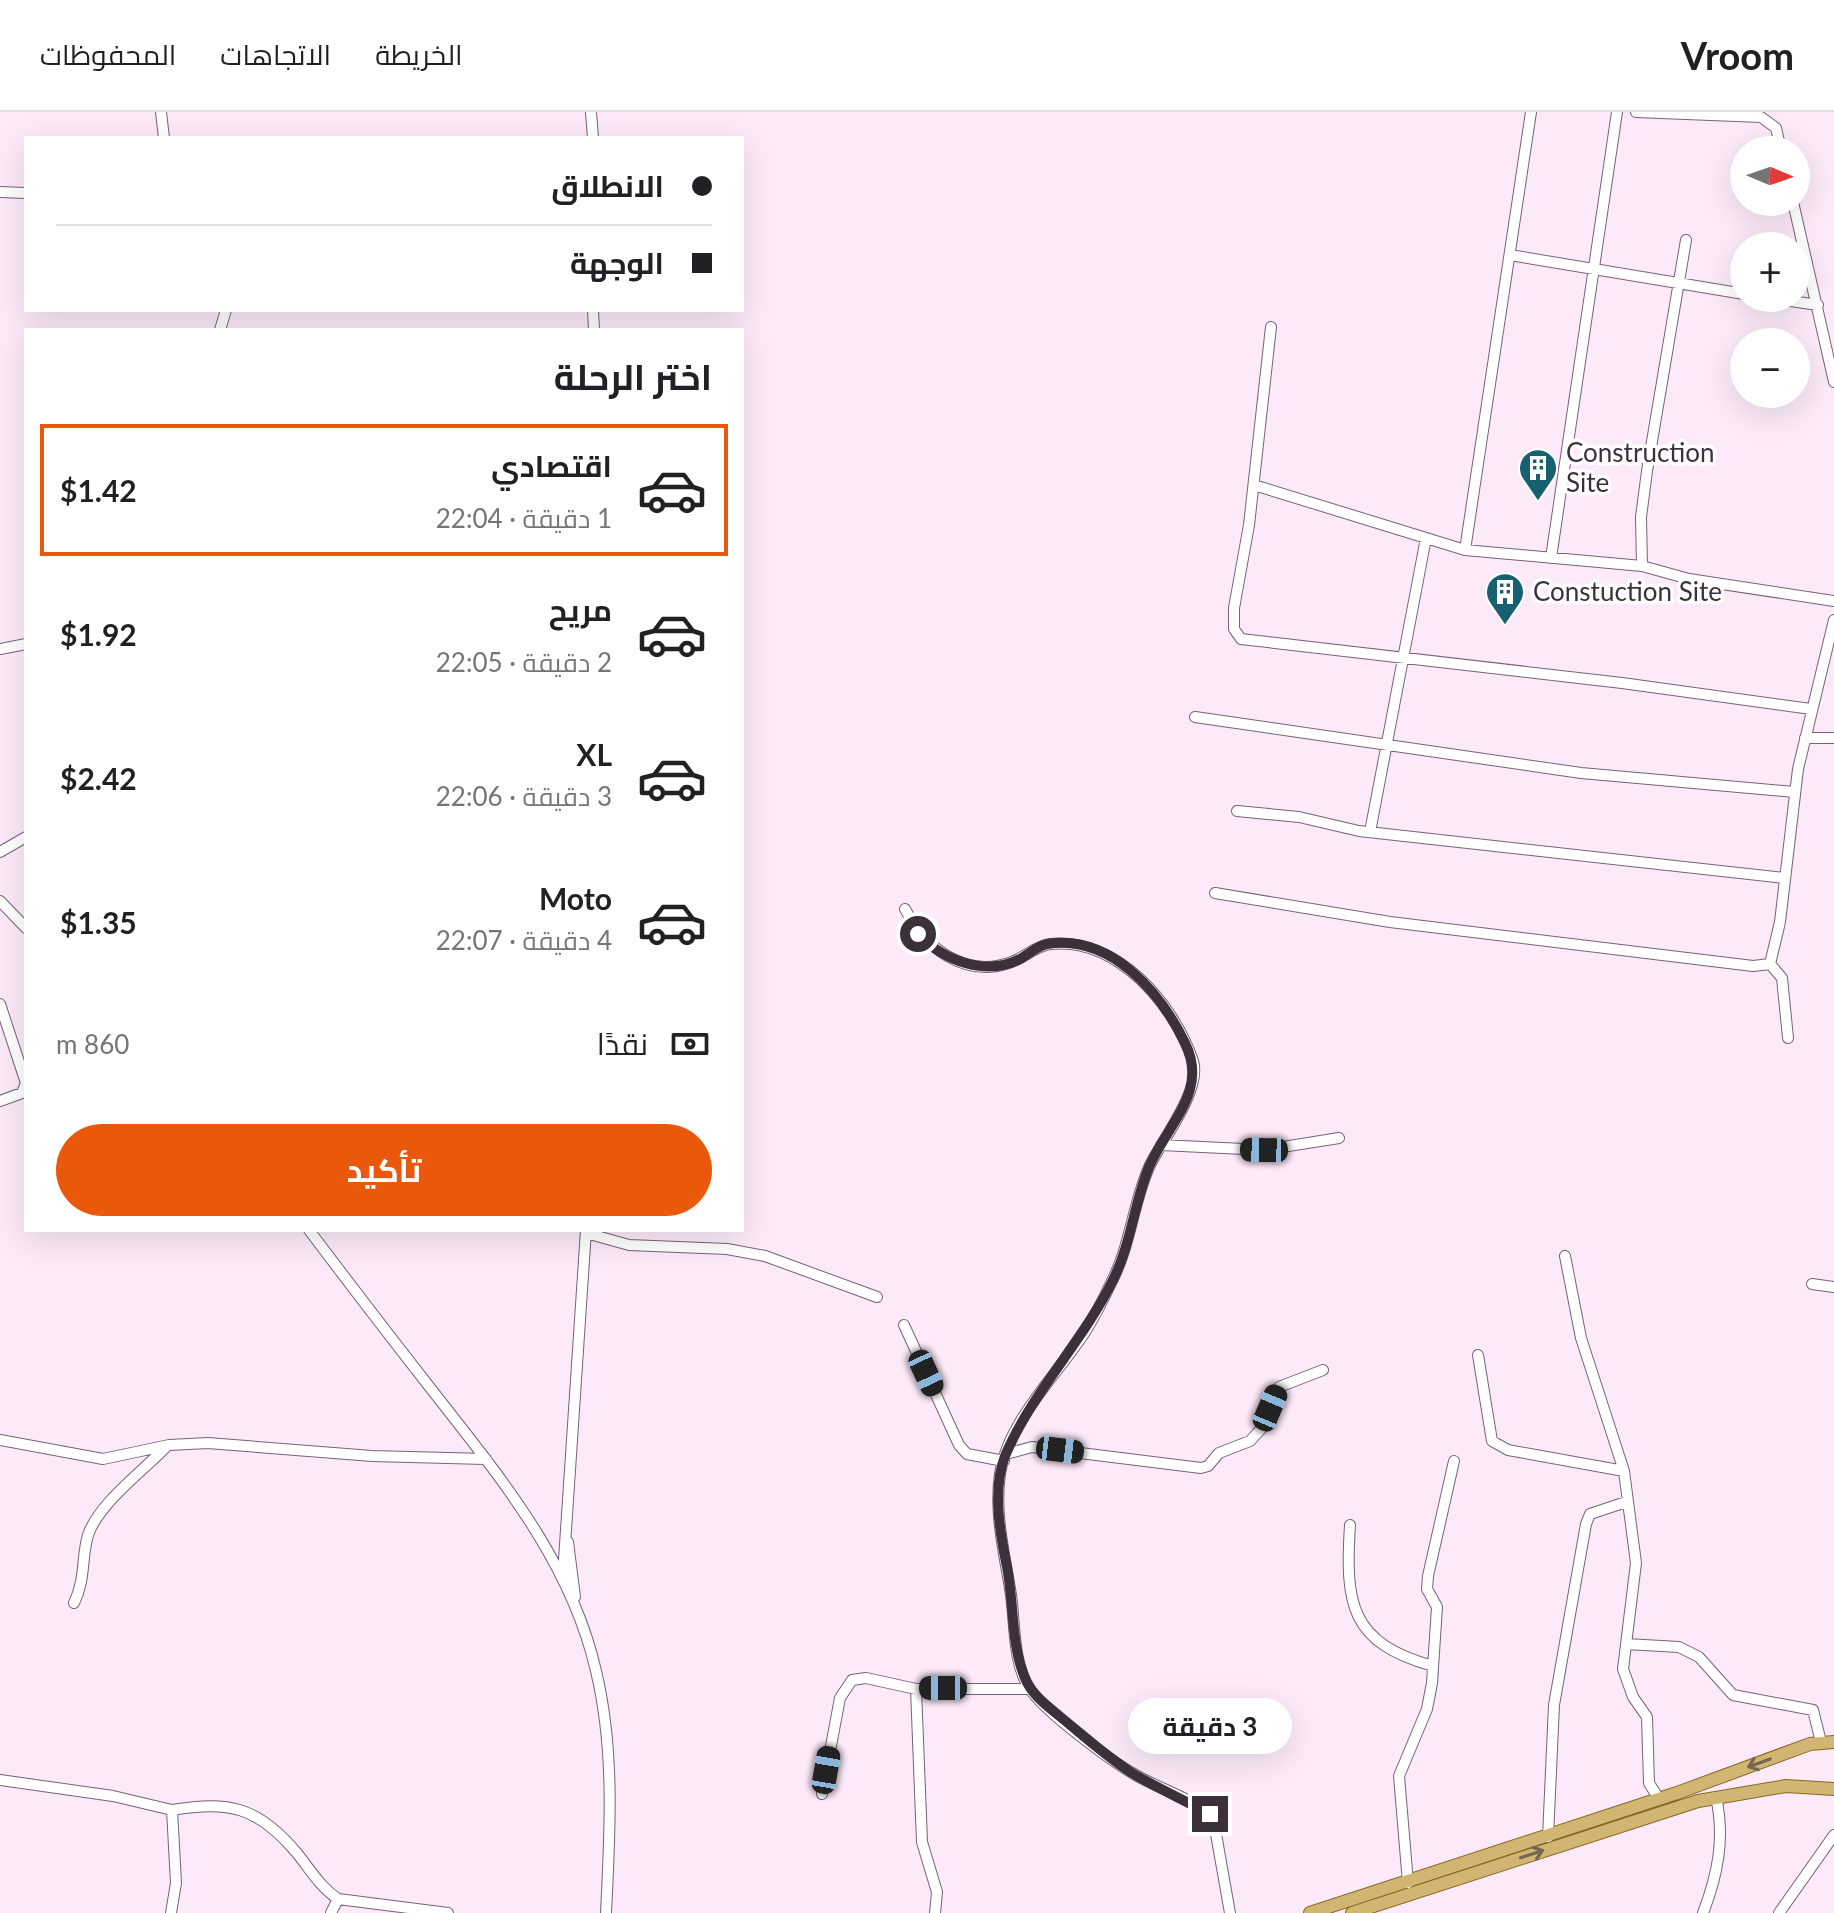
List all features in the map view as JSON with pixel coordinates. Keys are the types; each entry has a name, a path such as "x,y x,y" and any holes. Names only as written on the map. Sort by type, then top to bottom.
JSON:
{"main road":[{"path":"1352,1913 1679,1800 1825,1741"},
{"path":"1310,1913 1659,1799 1716,1797 1786,1786 1834,1789"}],"street":[{"path":"161,112 164,136"},
{"path":"591,112 593,136"},
{"path":"1465,550 1531,112"},
{"path":"1551,558 1617,112"},
{"path":"1636,112 1761,117 1776,128 1778,136"},
{"path":"0,192 24,193"},
{"path":"1796,216 1834,382"},
{"path":"1642,566 1641,517 1686,240"},
{"path":"1510,255 1730,292"},
{"path":"1810,304 1818,305"},
{"path":"1271,327 1254,485 1234,608 1234,629 1241,639 1637,684 1811,709"},
{"path":"1254,485 1465,550 1642,566 1689,579 1834,601"},
{"path":"1370,832 1426,538"},
{"path":"1770,964 1780,922 1795,792 1805,738 1834,620"},
{"path":"0,649 24,644"},
{"path":"1195,717 1581,773 1795,792"},
{"path":"1805,738 1834,738"},
{"path":"1237,811 1299,817 1370,832 1784,878"},
{"path":"0,852 24,838"},
{"path":"1215,893 1390,922 1753,966 1770,964"},
{"path":"0,901 5,915 24,927"},
{"path":"905,909 918,934 931,947 962,962 1006,964 1042,946 1073,943 1096,948 1118,959 1175,1025 1194,1063 1193,1087 1149,1168 1133,1228 1113,1279 1085,1332 1040,1390 1005,1457 999,1490 1001,1544 1021,1667 1030,1689 1113,1759 1213,1817 1230,1913"},
{"path":"1770,964 1782,978 1788,1038"},
{"path":"0,1004 24,1077"},
{"path":"0,1101 22,1093 24,1088"},
{"path":"1161,1145 1264,1150 1339,1138"},
{"path":"311,1232 486,1459 524,1512 563,1576 596,1671 609,1745 606,1913"},
{"path":"563,1576 586,1232 629,1245 727,1249 765,1256 877,1297"},
{"path":"1565,1256 1581,1338 1624,1471 1636,1563 1623,1669 1633,1697 1647,1717 1649,1783 1659,1799"},
{"path":"1812,1284 1834,1287"},
{"path":"904,1325 959,1445 967,1454 1005,1457 1032,1447 1201,1468 1208,1466 1219,1453 1250,1441 1261,1429 1279,1387 1323,1370"},
{"path":"1478,1355 1492,1441 1508,1450 1624,1471"},
{"path":"0,1440 103,1459 169,1445 208,1443 372,1456 486,1459"},
{"path":"74,1603 85,1572 87,1539 96,1518 169,1445"},
{"path":"1408,1883 1399,1776 1427,1709 1437,1607 1427,1589 1428,1576 1454,1461"},
{"path":"1548,1837 1554,1705 1586,1524 1590,1514 1626,1502"},
{"path":"1350,1525 1347,1575 1356,1612 1381,1646 1395,1655 1433,1666"},
{"path":"566,1536 576,1608"},
{"path":"1626,1644 1679,1647 1699,1657 1733,1695 1813,1710 1825,1741"},
{"path":"822,1794 840,1698 847,1684 866,1678 916,1689 1030,1689"},
{"path":"916,1689 922,1842 937,1892 935,1913"},
{"path":"0,1780 102,1794 172,1810 205,1804 235,1806 259,1820 294,1850 326,1891 338,1899 448,1913"},
{"path":"1703,1913 1720,1858 1722,1824 1716,1797"},
{"path":"171,1913 176,1883 172,1810"},
{"path":"1779,1913 1834,1835"},
{"path":"331,1913 338,1899"}],"place":[{"name":"Construction Site","path":"1538,502"},
{"name":"Constuction Site","path":"1505,626"}],"route":[{"path":"918,934 945,956 978,966 1006,964 1048,944 1073,943 1109,954 1118,959 1155,998 1175,1025 1194,1063 1193,1087 1149,1168 1133,1228 1113,1279 1085,1332 1040,1390 1006,1454 999,1490 1001,1544 1021,1667 1030,1689 1134,1774 1210,1814"}]}
